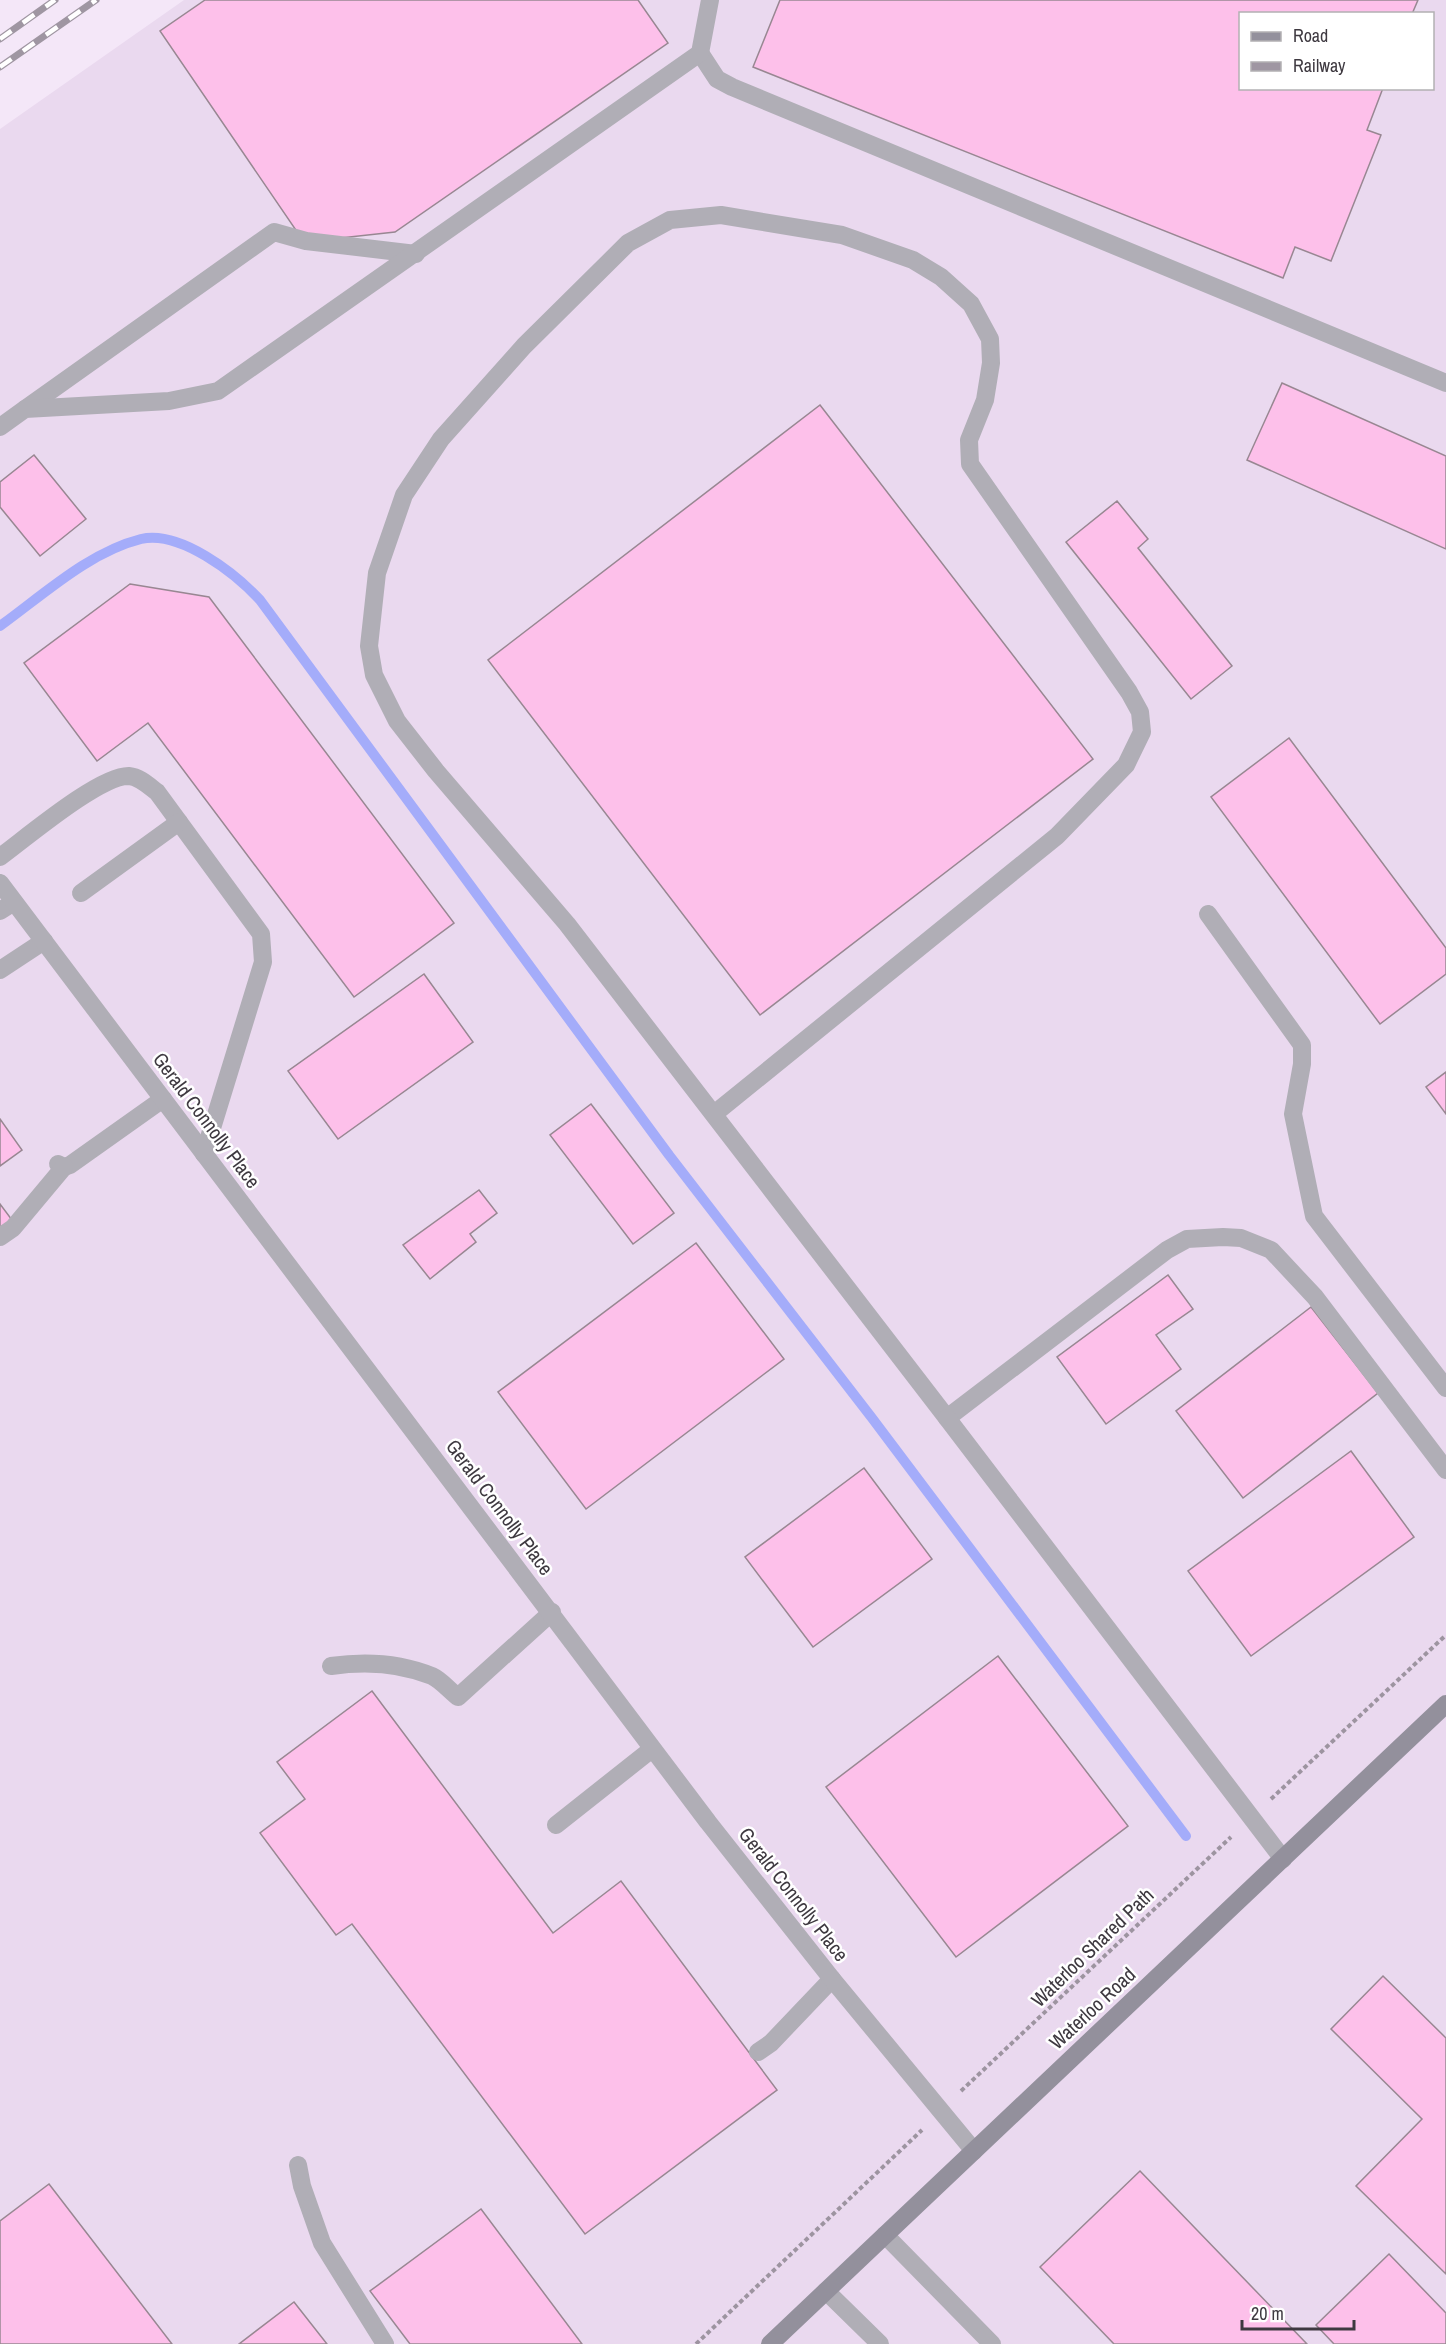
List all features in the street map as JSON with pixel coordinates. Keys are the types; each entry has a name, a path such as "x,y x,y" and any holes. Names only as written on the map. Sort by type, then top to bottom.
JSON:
{"street":[{"path":"710,0 700,53 717,79 732,87 1446,383"},
{"path":"24,409 169,401 219,391 700,53"},
{"path":"714,1114 1057,836 1126,765 1142,732 1140,712 1129,692 970,464 969,440 986,400 991,363 990,339 971,304 941,277 914,260 842,235 721,214 670,220 628,243 524,346 441,439 404,495 377,573 369,646 374,675 397,721 436,771 567,924 1283,1859"},
{"path":"0,427 274,232 306,241 416,254"},
{"path":"0,857 102,783 131,776 146,783 157,792 261,934 263,962 204,1154"},
{"path":"81,893 179,822"},
{"name":"Gerald Connolly Place","path":"0,883 7,906 44,941 552,1612 652,1749 832,1979 974,2151"},
{"path":"1208,914 1302,1045 1302,1064 1293,1114 1314,1216 1446,1388"},
{"path":"0,970 44,941"},
{"path":"0,1237 13,1228 61,1165 81,1159 163,1099"},
{"path":"947,1418 1167,1250 1188,1239 1241,1238 1271,1250 1315,1297 1446,1470"},
{"path":"331,1666 367,1662 399,1668 434,1677 458,1697 552,1612"},
{"name":"Waterloo Road","path":"770,2344 1446,1704"},
{"path":"556,1825 652,1749"},
{"path":"758,2052 771,2043 832,1979"},
{"path":"298,2165 302,2186 322,2243 385,2344"},
{"path":"885,2235 992,2344"},
{"path":"826,2290 880,2344"}],"path":[{"path":"1274,1796 1446,1635"},
{"name":"Waterloo Shared Path","path":"973,2080 1232,1836"},
{"path":"696,2344 899,2152"}],"shaded area":[{"path":"184,0 1446,0 1446,2344 0,2344 0,129"}],"building":[{"path":"205,0 638,0 668,43 395,232 304,242 160,31"},
{"path":"780,0 1418,0 1413,12 1239,12 1239,90 1382,90 1367,130 1381,135 1331,261 1295,247 1283,278 753,67"},
{"path":"1282,383 1446,456 1446,549 1247,460"},
{"path":"820,405 1093,759 760,1015 488,660"},
{"path":"34,455 86,519 40,556 0,507 0,482"},
{"path":"1117,501 1148,539 1138,548 1232,666 1191,699 1066,542"},
{"path":"130,584 209,597 454,923 354,997 148,723 97,761 24,663"},
{"path":"1289,738 1446,948 1446,974 1380,1024 1211,797"},
{"path":"424,974 473,1042 338,1139 288,1071"},
{"path":"1446,1072 1446,1114 1426,1087"},
{"path":"591,1104 674,1213 633,1244 550,1135"},
{"path":"0,1119 22,1150 0,1166"},
{"path":"479,1190 497,1213 470,1234 476,1242 430,1279 403,1245"},
{"path":"0,1204 12,1220 0,1228"},
{"path":"696,1243 784,1359 586,1509 498,1392"},
{"path":"1168,1275 1193,1309 1156,1335 1181,1369 1106,1424 1057,1357"},
{"path":"1311,1307 1378,1393 1243,1498 1176,1411"},
{"path":"1351,1451 1414,1537 1251,1656 1188,1571"},
{"path":"864,1468 932,1559 813,1647 745,1557"},
{"path":"998,1656 1128,1826 956,1957 826,1787"},
{"path":"372,1691 553,1933 621,1881 777,2090 585,2234 352,1924 336,1935 260,1833 305,1799 277,1762"},
{"path":"1383,1976 1446,2038 1446,2274 1356,2186 1422,2119 1331,2029"},
{"path":"1140,2171 1307,2344 1114,2344 1040,2267"},
{"path":"49,2184 172,2344 0,2344 0,2221"},
{"path":"481,2209 582,2344 410,2344 370,2291"},
{"path":"1389,2254 1446,2313 1446,2344 1334,2344 1316,2325"},
{"path":"294,2302 327,2344 239,2344"}],"waterway":[{"path":"0,626 85,564 122,545 141,539 156,538 189,547 222,566 260,600 669,1155 872,1418 1186,1836"}],"railway":[{"path":"0,39 55,0"},
{"path":"0,67 96,0"}]}
